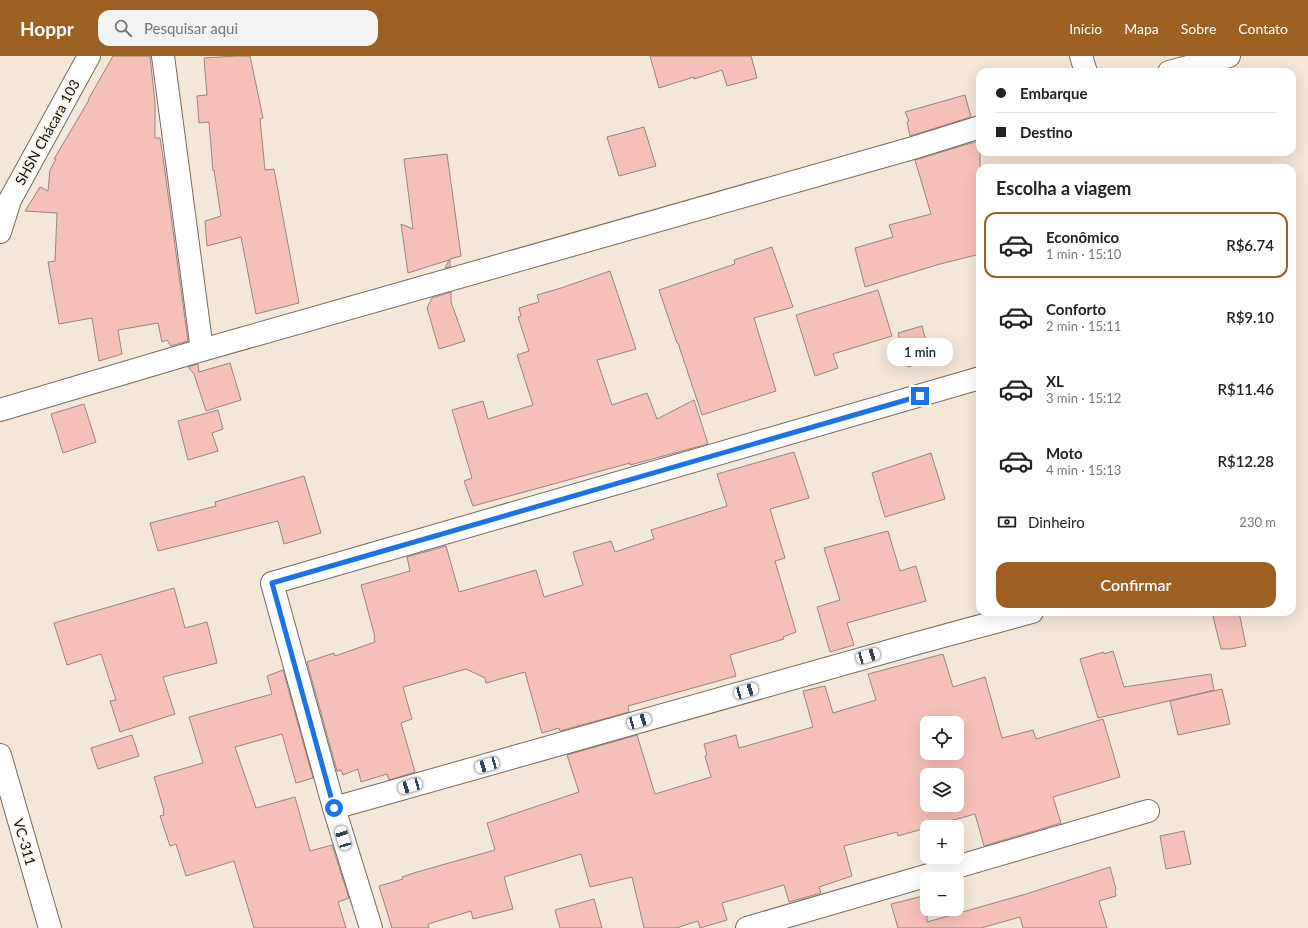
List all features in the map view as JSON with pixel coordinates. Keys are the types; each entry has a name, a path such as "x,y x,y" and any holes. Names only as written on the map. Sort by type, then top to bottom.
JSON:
{"street":[{"name":"SHSN Chácara 103","path":"0,232 10,200 89,56"},
{"path":"163,56 202,350"},
{"path":"1081,56 1085,68"},
{"path":"1184,68 1229,56"},
{"path":"0,410 202,350 898,152 976,128"},
{"path":"371,928 334,808 272,583 976,379"},
{"path":"334,808 1017,616"},
{"name":"VC-311","path":"0,755 4,785 50,928"},
{"path":"747,928 1148,812"}],"building":[{"path":"113,56 150,56 155,103 155,138 160,138 162,150 188,341 171,346 167,340 162,342 158,323 118,330 122,354 99,361 92,318 59,324 48,262 55,261 57,213 25,211 40,187 48,191 50,170 56,159 54,159"},
{"path":"250,56 263,118 260,119 265,170 274,169 299,303 256,314 241,237 207,246 205,221 221,216 214,170 213,171 209,122 199,123 197,96 207,95 204,58"},
{"path":"650,56 751,56 757,78 727,86 722,70 659,88"},
{"path":"965,95 971,117 910,136 907,122 909,121 905,112"},
{"path":"644,127 656,166 619,176 607,137"},
{"path":"976,142 976,156 980,156 980,164 976,164 976,255 940,264 865,287 855,248 893,237 889,225 931,214 915,160"},
{"path":"447,154 461,256 450,259 450,267 445,268 449,260 408,273 401,224 413,229 404,159"},
{"path":"772,247 793,307 754,318 776,391 702,415 659,290 735,264 734,260"},
{"path":"610,271 636,349 597,360 612,405 647,393 657,419 694,400 708,444 630,465 630,463 473,506 464,481 472,478 452,410 483,401 488,419 533,405 517,355 529,351 518,317 521,316 519,308 539,302 537,295"},
{"path":"878,290 892,336 833,354 838,368 815,376 796,315"},
{"path":"451,292 451,302 465,341 439,349 427,308 432,298"},
{"path":"922,326 931,360 908,367 898,333"},
{"path":"230,363 241,400 206,411 194,374 188,367 198,364 199,372"},
{"path":"84,404 96,442 63,453 51,414"},
{"path":"218,410 223,429 212,433 218,451 188,460 178,421"},
{"path":"794,452 809,498 770,509 785,558 775,561 796,632 783,637 784,639 730,655 736,676 628,706 629,712 560,731 559,728 542,733 525,672 486,683 485,678 466,669 403,687 412,719 401,723 415,772 389,780 387,774 361,782 358,769 343,775 341,770 337,771 307,662 334,653 335,656 375,642 361,585 410,571 407,557 446,546 459,592 536,570 544,597 583,585 573,552 611,541 615,552 654,539 651,530 727,506 717,474"},
{"path":"931,453 945,499 885,517 872,473"},
{"path":"304,476 321,533 284,544 278,521 158,551 150,523 216,506 215,502"},
{"path":"888,531 900,571 916,566 926,601 847,623 854,645 830,652 817,607 840,600 824,548"},
{"path":"174,588 185,628 207,622 217,663 163,677 175,714 120,732 110,701 116,700 101,654 67,665 54,623"},
{"path":"1213,616 1240,616 1246,646 1221,649"},
{"path":"1113,651 1124,687 1211,674 1214,690 1098,718 1080,659"},
{"path":"943,654 953,687 985,677 1002,738 1033,730 1036,739 1103,719 1120,777 1053,797 1061,823 984,846 975,814 954,820 920,820 920,830 898,836 897,832 844,846 852,876 819,887 821,893 789,902 784,885 722,903 727,920 700,928 698,921 676,928 644,928 632,877 590,887 581,854 504,877 513,909 473,919 471,911 428,924 429,928 392,928 379,886 403,879 402,877 417,872 495,850 487,823 579,792 567,755 637,735 655,794 711,777 705,756 707,755 704,744 736,735 739,748 813,727 803,691 825,686 833,713 876,700 868,674"},
{"path":"283,670 313,778 296,783 282,734 235,747 256,808 295,797 310,851 332,845 349,898 338,902 346,928 254,928 234,861 186,876 176,844 170,846 160,816 164,815 164,811 154,777 203,763 189,717 272,694 267,676"},
{"path":"1222,689 1230,724 1178,735 1170,701"},
{"path":"132,735 139,756 98,769 91,748"},
{"path":"1184,831 1191,864 1166,869 1160,836"},
{"path":"1110,867 1116,889 1116,896 1099,901 1107,928 1023,928 1020,917 981,928 898,928 891,904 920,897 920,916 927,916 927,922 948,916 964,916 964,912 1026,894"},
{"path":"594,899 602,928 560,928 555,910"}],"route":[{"path":"334,808 272,583 920,396"}]}
